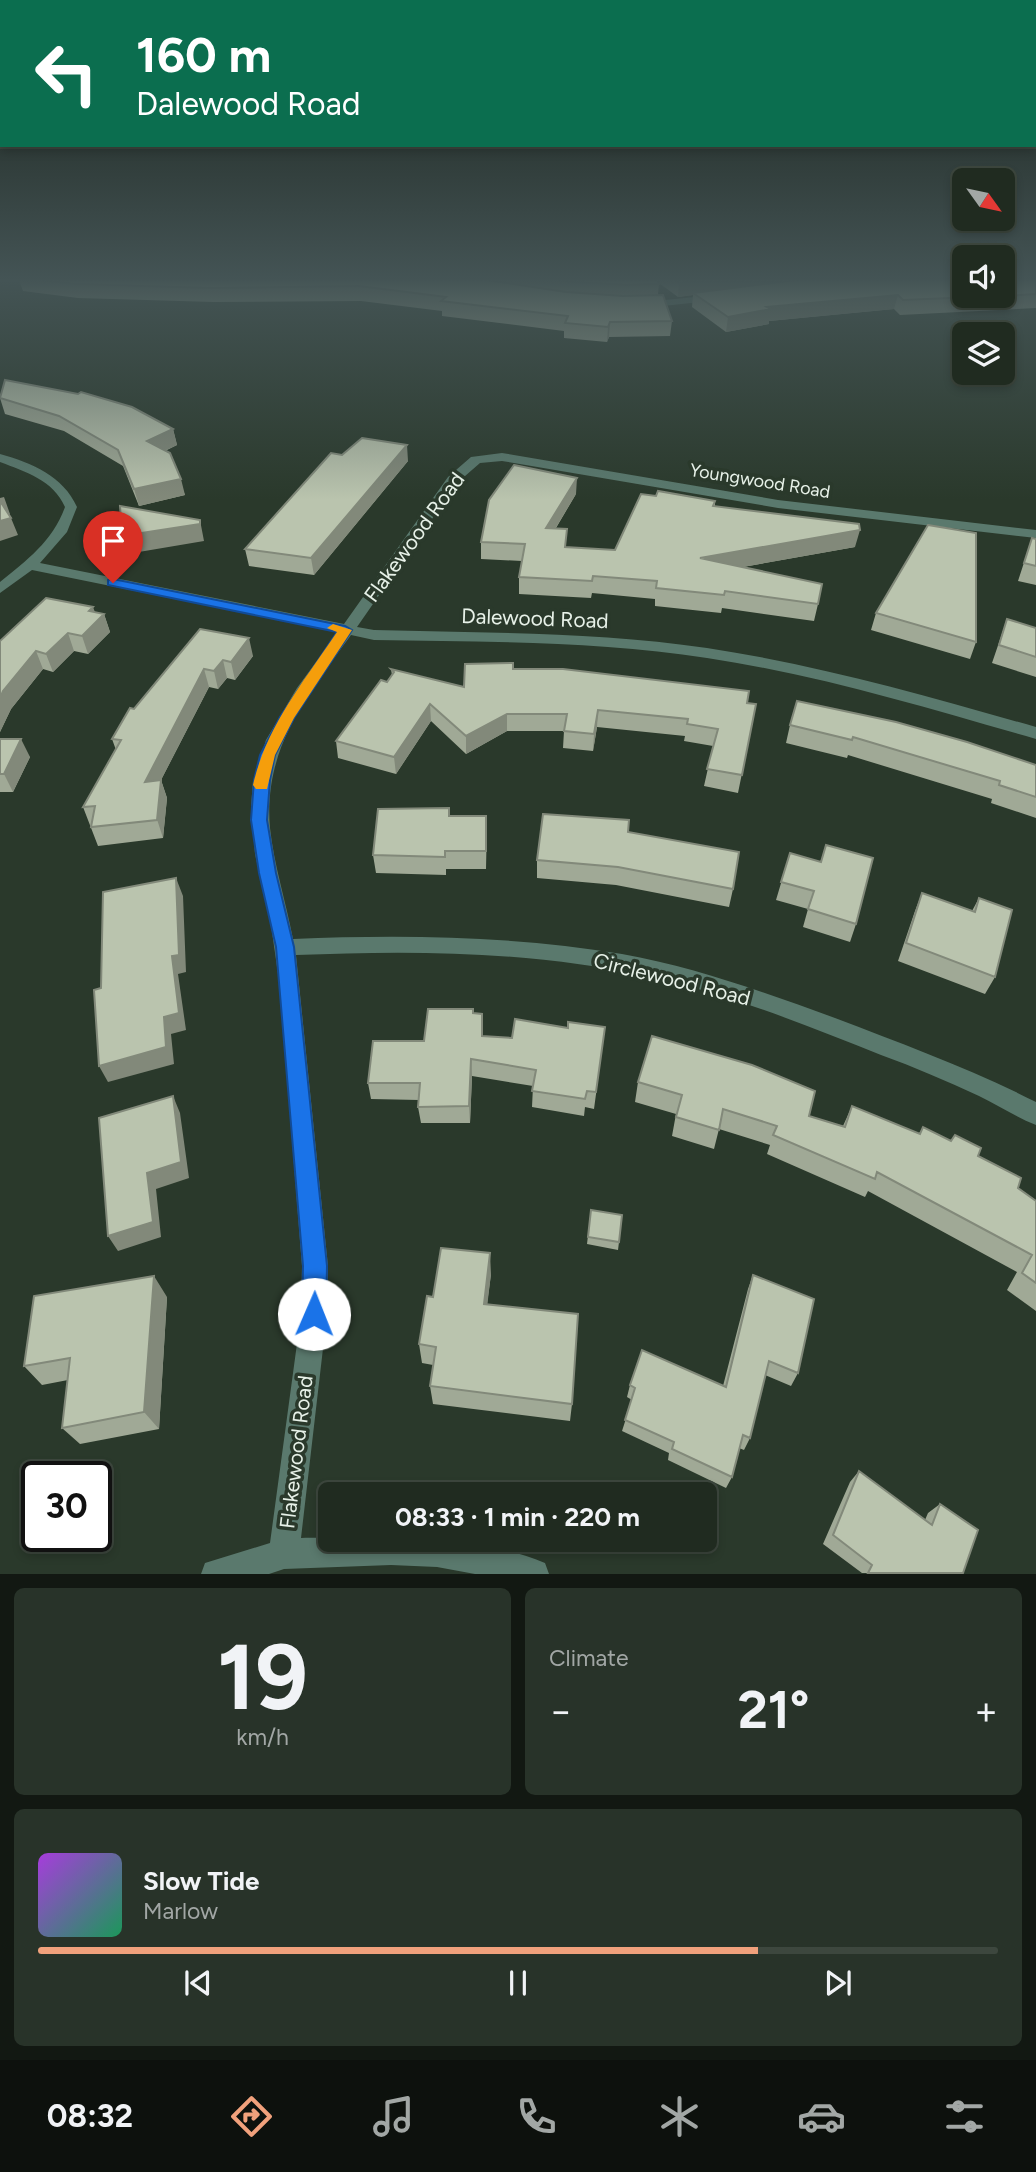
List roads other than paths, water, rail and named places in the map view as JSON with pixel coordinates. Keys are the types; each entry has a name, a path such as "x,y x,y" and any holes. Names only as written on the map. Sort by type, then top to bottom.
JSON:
{"street":[{"path":"0,458 59,485 71,507 61,534 0,589"},
{"name":"Youngwood Road","path":"479,458 513,458 778,503 1036,534"},
{"name":"Flakewood Road","path":"284,1555 314,1314 315,1266 285,947 267,873 259,820 262,780 268,755 287,717 345,630 393,568 439,500 463,471 479,458"},
{"name":"Dalewood Road","path":"29,565 374,635 578,639 706,653 881,688 1036,733"},
{"name":"Circlewood Road","path":"285,947 405,945 499,949 625,964 764,1001 912,1056 985,1087 1036,1114"},
{"path":"216,1573 284,1555 391,1550 437,1552 485,1560 534,1573"}]}
